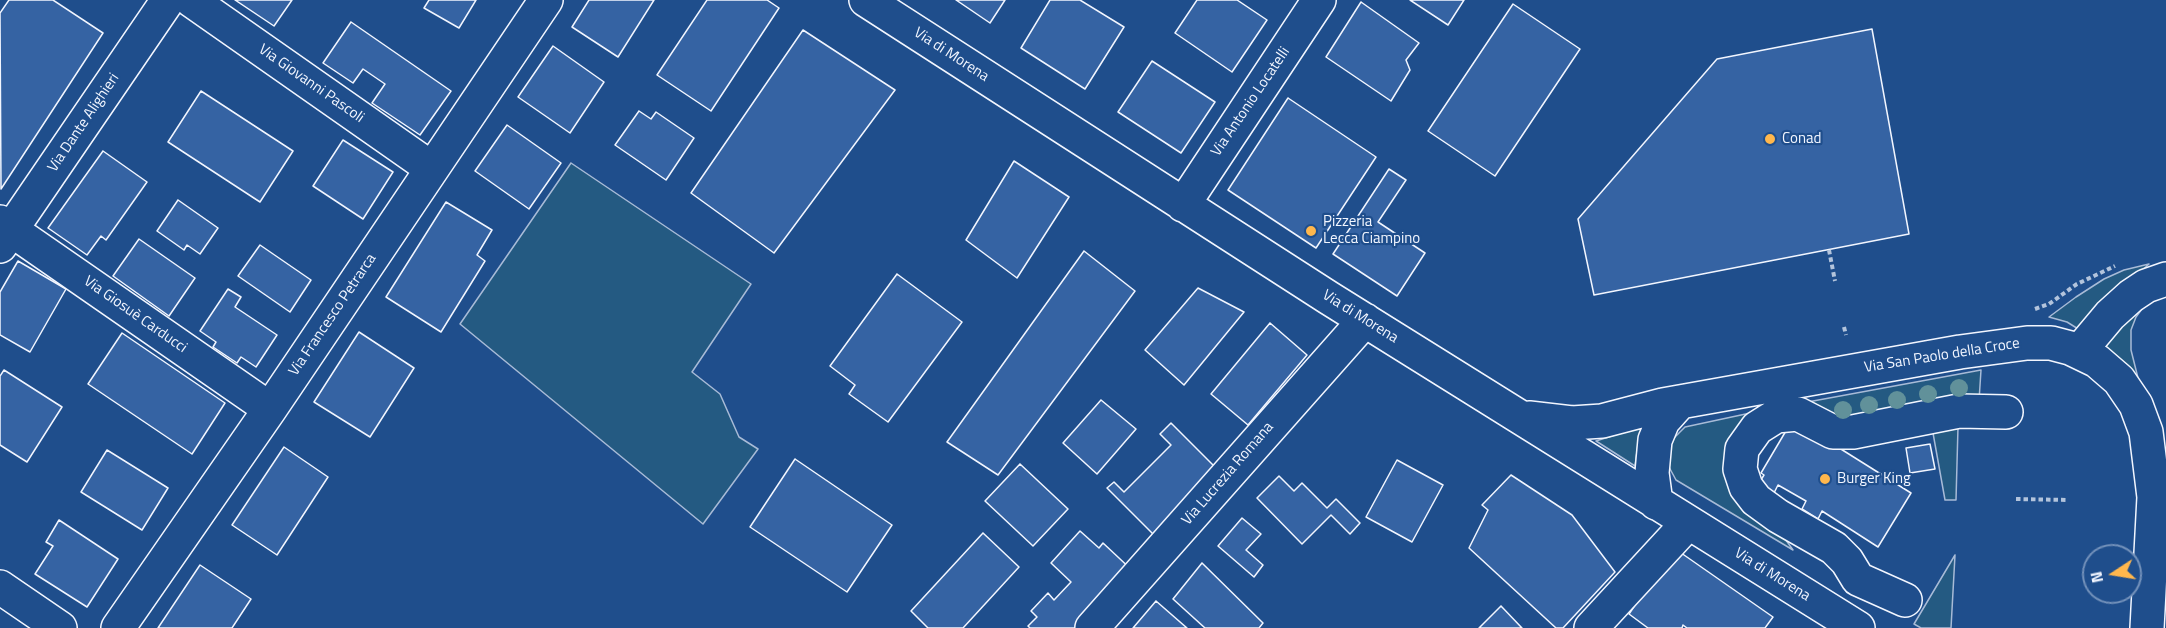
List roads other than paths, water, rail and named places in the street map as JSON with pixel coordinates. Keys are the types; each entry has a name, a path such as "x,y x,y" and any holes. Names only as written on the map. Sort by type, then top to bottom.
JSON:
{"street":[{"name":"Via Dante Alighieri","path":"4,233 168,0"},
{"name":"Via Giovanni Pascoli","path":"191,0 431,168"},
{"name":"Via Francesco Petrarca","path":"118,628 270,409 546,0"},
{"name":"Via Antonio Locatelli","path":"1183,205 1319,0"},
{"name":"Via di Morena","path":"883,4 1183,205 1858,628"},
{"name":"Via Giosuè Carducci","path":"4,233 270,409"},
{"path":"2079,352 2099,326 2125,300 2146,286 2166,279"},
{"name":"Via Lucrezia Romana","path":"1092,628 1365,320"},
{"name":"Via San Paolo della Croce","path":"1521,417 1555,422 1589,423 1680,402 2027,342 2051,344 2079,352 2106,368 2126,388 2140,413 2146,432 2154,497 2147,628"},
{"path":"1656,503 1652,473 1655,440 1663,421 1680,402"},
{"path":"1905,600 1858,579 1847,561 1834,548 1778,516 1756,500 1746,487 1740,469 1743,449 1756,428 1776,416 1798,414 1833,432 1853,432 1959,411 2006,412"},
{"path":"1591,628 1688,523"},
{"path":"0,587 60,628"}],"place":[{"name":"Conad","path":"1770,139"},
{"name":"Pizzeria Lecca Ciampino","path":"1311,231"},
{"name":"Burger King","path":"1825,479"}]}
